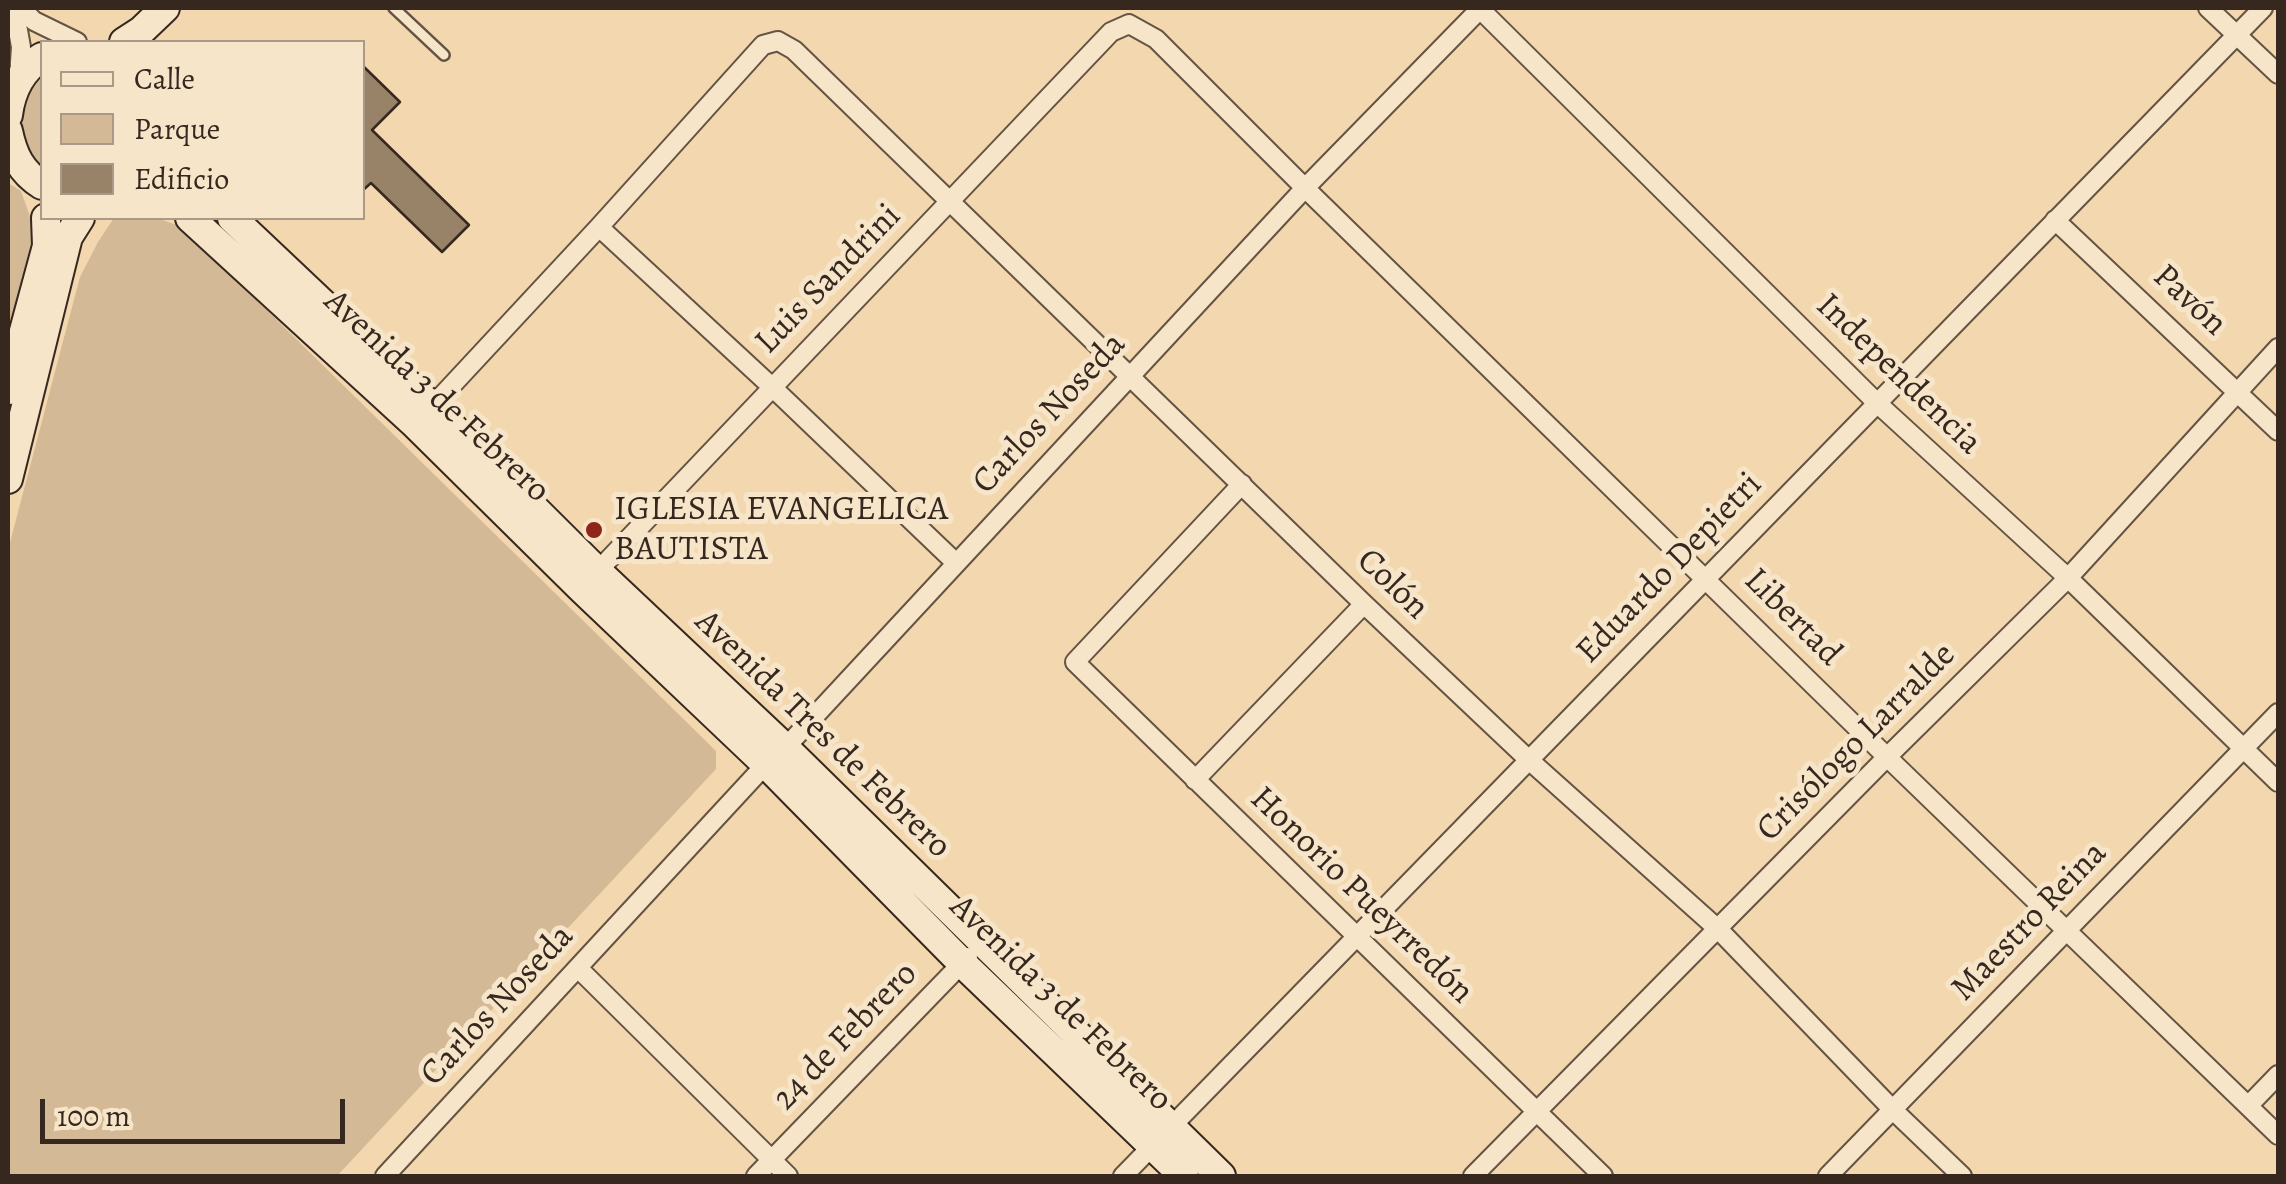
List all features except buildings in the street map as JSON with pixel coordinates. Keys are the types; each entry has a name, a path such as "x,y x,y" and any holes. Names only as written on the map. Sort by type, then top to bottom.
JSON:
{"main road":[{"path":"127,40 168,8"},
{"path":"157,40 168,8"},
{"path":"11,99 40,59"},
{"path":"9,144 39,188"},
{"path":"8,390 47,246 46,220"},
{"path":"8,478 68,238 79,220"},
{"name":"Avenida 3 de Febrero","path":"192,220 236,262 424,416"},
{"name":"Avenida Tres de Febrero","path":"235,221 589,580 775,756 972,953 1162,1137 1221,1176"},
{"name":"Avenida 3 de Febrero","path":"1162,1137 1184,1176"}],"street":[{"path":"17,8 73,40"},
{"path":"11,99 21,47 17,8"},
{"name":"Carlos Noseda","path":"396,1173 578,968 775,756 1305,188 1480,8"},
{"name":"Independencia","path":"1480,8 1877,402 2068,578 2278,782"},
{"path":"2208,8 2278,74"},
{"name":"Eduardo Depietri","path":"1123,1176 2263,8"},
{"name":"Libertad","path":"1129,24 1156,40 2278,1135"},
{"name":"Luis Sandrini","path":"589,580 1111,32 1129,24"},
{"name":"Colón","path":"599,227 763,44 778,41 794,50 1364,604 1718,930 1962,1176"},
{"name":"Pavón","path":"2055,220 2278,431"},
{"path":"424,416 599,227 956,563"},
{"name":"Crisólogo Larralde","path":"1473,1176 2068,578 2278,348"},
{"name":"Honorio Pueyrredón","path":"1242,484 1075,662 1603,1176"},
{"path":"1195,780 1364,604"},
{"name":"Maestro Reina","path":"1828,1176 2278,713"},
{"name":"24 de Febrero","path":"756,1176 972,953"},
{"path":"578,968 788,1176"},
{"path":"2248,1106 2278,1075"}],"lane":[{"path":"394,8 444,56"}],"green space":[{"path":"40,75 40,169 27,154 19,134 21,102"},
{"path":"8,183 21,191 34,228 8,335"},
{"path":"113,220 163,220 182,227 716,751 716,769 337,1176 8,1176 8,550 80,277"}],"place":[{"name":"IGLESIA EVANGELICA BAUTISTA","path":"594,530"}]}
